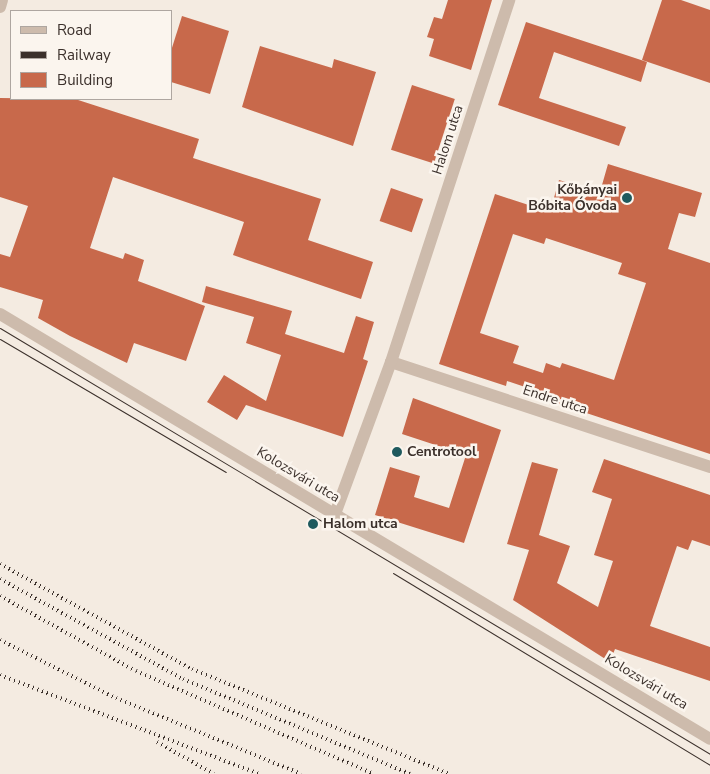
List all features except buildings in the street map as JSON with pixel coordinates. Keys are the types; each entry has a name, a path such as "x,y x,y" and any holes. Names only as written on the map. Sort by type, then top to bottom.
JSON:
{"street":[{"path":"0,6 2,0"},
{"name":"Halom utca","path":"335,514 391,362 509,0"},
{"name":"Kolozsvári utca","path":"0,314 710,738"},
{"name":"Endre utca","path":"391,362 710,467"}],"tram line":[{"path":"0,328 710,754"},
{"path":"0,339 226,472"},
{"path":"393,573 710,765"}],"railway":[{"path":"0,564 192,669 449,774"},
{"path":"0,579 183,679 410,774"},
{"path":"0,596 136,671 374,774"},
{"path":"0,640 116,698 301,774"},
{"path":"0,675 259,774"},
{"path":"157,742 214,774"}],"place":[{"name":"Kőbányai Bóbita Óvoda","path":"627,198"},
{"name":"Centrotool","path":"397,452"},
{"name":"Halom utca","path":"313,524"}]}
